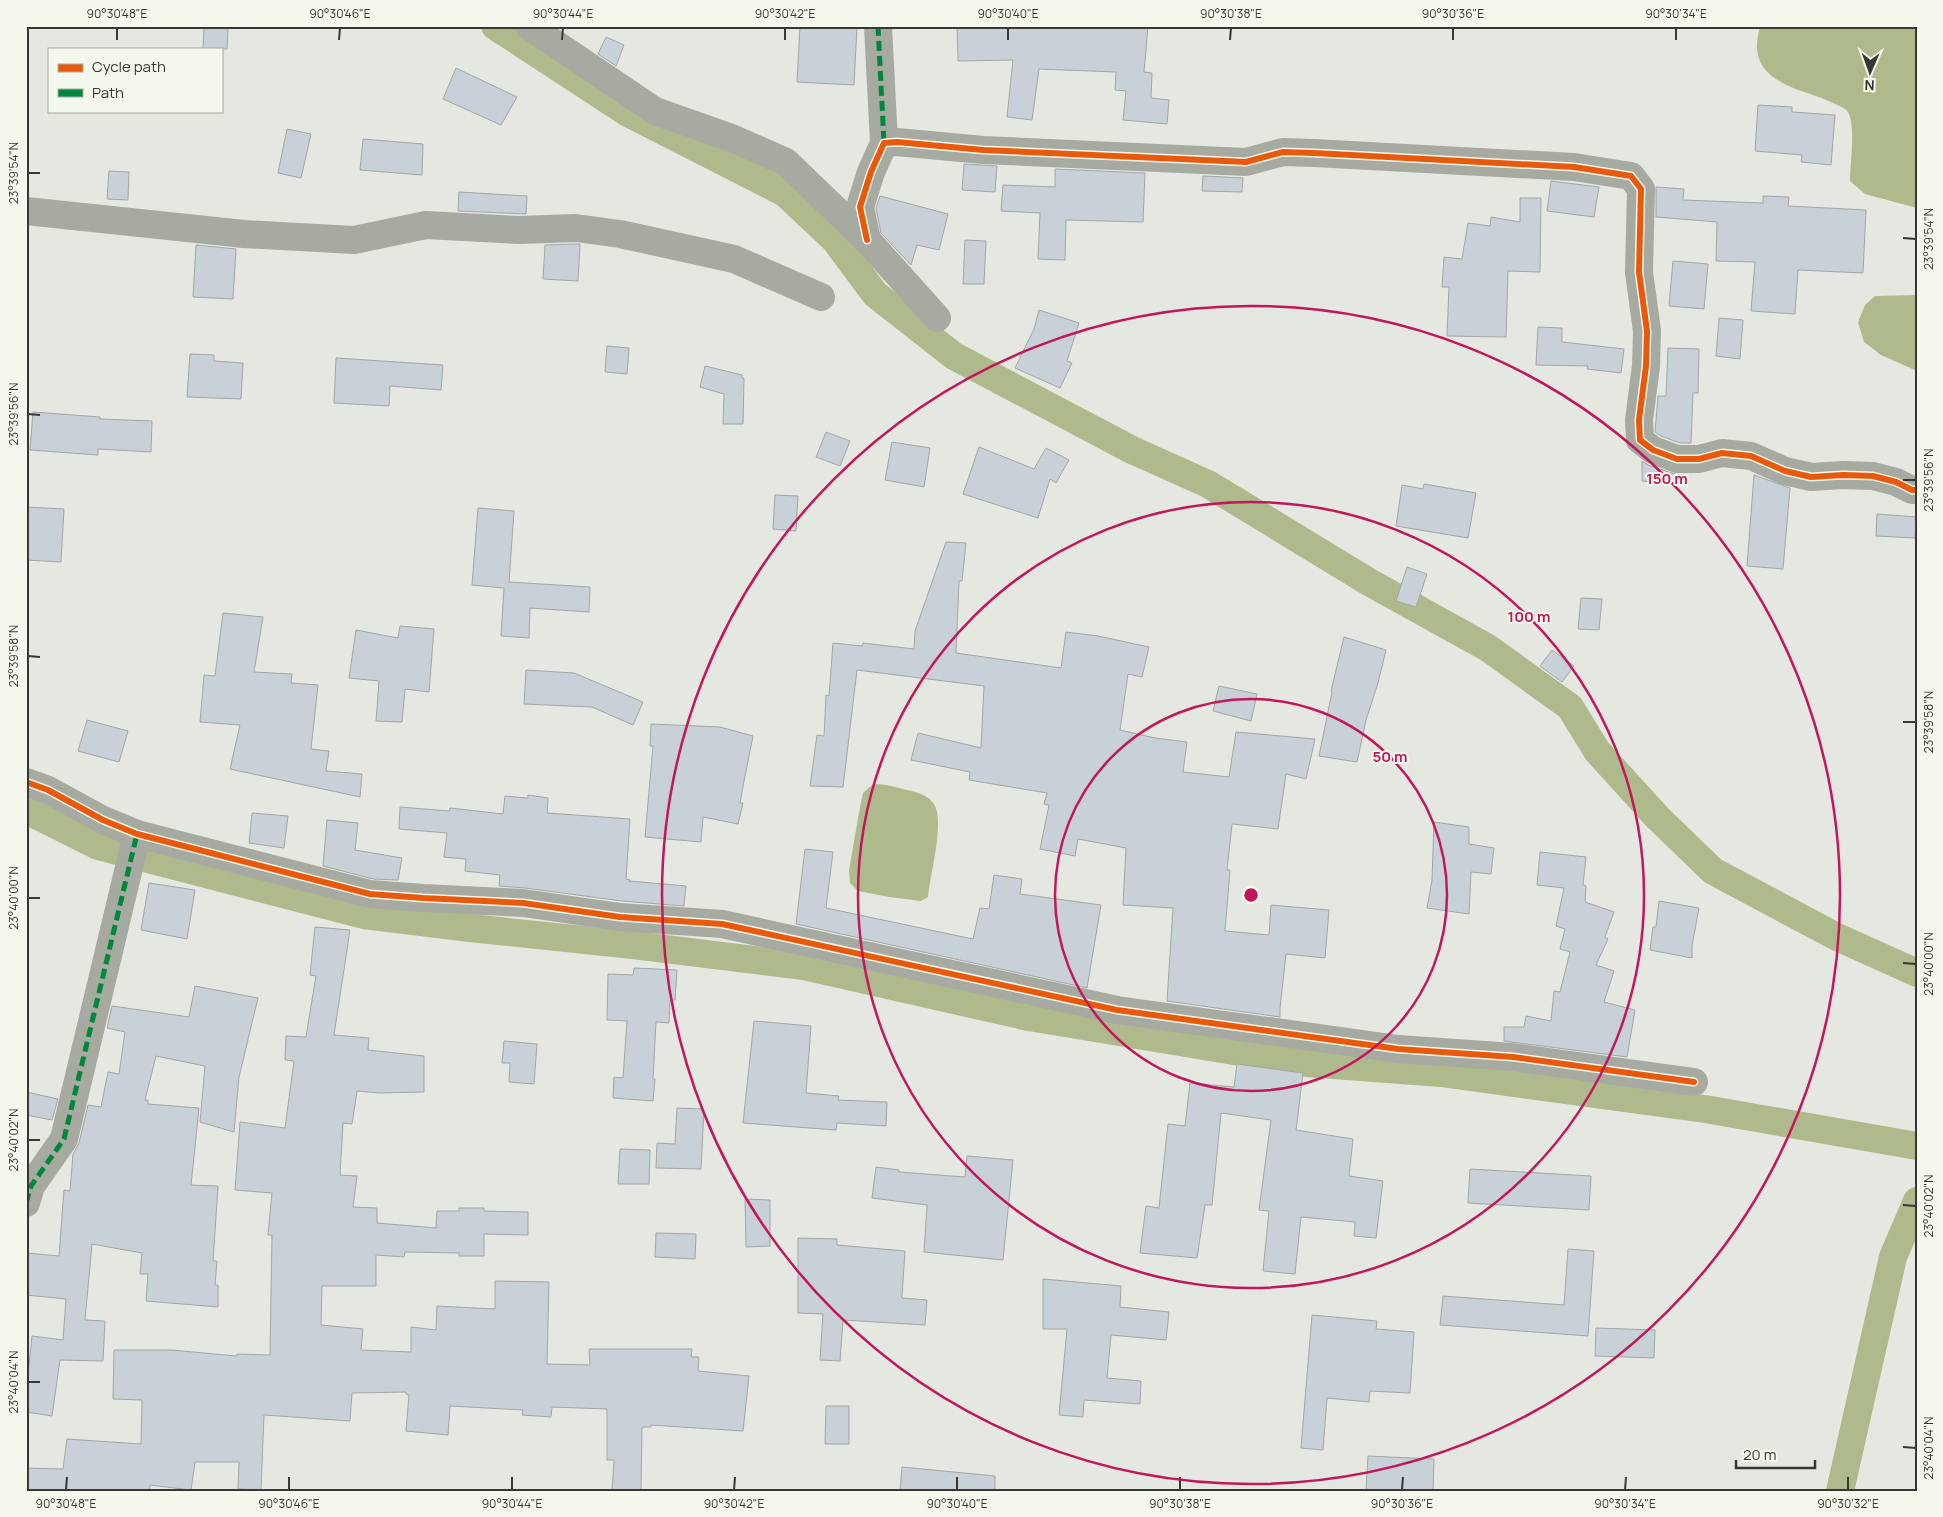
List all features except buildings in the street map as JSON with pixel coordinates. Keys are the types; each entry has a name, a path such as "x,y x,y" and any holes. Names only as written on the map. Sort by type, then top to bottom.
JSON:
{"street":[{"path":"529,26 655,111 734,139 786,162 867,240 936,318"},
{"path":"867,240 860,207 871,172 884,143 878,26"},
{"path":"884,143 897,142 983,150 1246,162 1283,152 1363,155 1574,167 1631,176 1641,189 1639,272 1647,331 1646,366 1638,420 1640,440 1653,450 1677,459 1699,460 1722,453 1751,456 1785,471 1811,477 1873,476 1896,482 1912,490 1917,490"},
{"path":"26,211 244,234 354,240 426,225 519,230 576,228 620,234 734,260 821,297"},
{"path":"26,782 48,790 103,820 137,834 370,894 523,903 620,917 722,924 1117,1010 1398,1049 1513,1057 1694,1082"},
{"path":"26,1203 31,1186 64,1139 137,834"}],"shaded area":[{"path":"1760,26 1917,26 1917,208 1865,194 1850,181 1852,126 1848,112 1825,99 1788,86 1767,72 1760,62 1757,49"},
{"path":"1917,295 1917,371 1881,355 1864,342 1858,322 1865,305 1875,296"},
{"path":"873,784 918,793 929,798 934,804 938,823 936,849 928,897 921,901 858,891 850,883 849,870 863,793"}],"waterway":[{"path":"495,26 628,113 785,193 835,240 875,294 954,356 1132,450 1208,484 1369,582 1488,648 1570,707 1597,751 1658,818 1713,871 1837,937 1917,973"},
{"path":"26,810 98,846 364,915 804,966 1029,1017 1307,1063 1441,1073 1705,1109 1917,1146"},
{"path":"1840,1491 1893,1257 1917,1201"}],"marked path":[{"path":"878,26 884,143"},
{"path":"26,1203 31,1186 64,1139 137,834"}],"cycle path":[{"path":"867,240 860,207 871,172 884,143 897,142 983,150 1246,162 1283,152 1314,153 1574,167 1631,176 1641,189 1639,272 1647,331 1646,366 1639,420 1640,440 1653,450 1677,459 1699,459 1722,453 1751,456 1785,471 1811,477 1873,476 1896,482 1912,490 1917,490"},
{"path":"26,782 48,790 103,820 137,834 370,894 523,903 620,917 722,924 1117,1010 1398,1049 1513,1057 1694,1082"}]}
